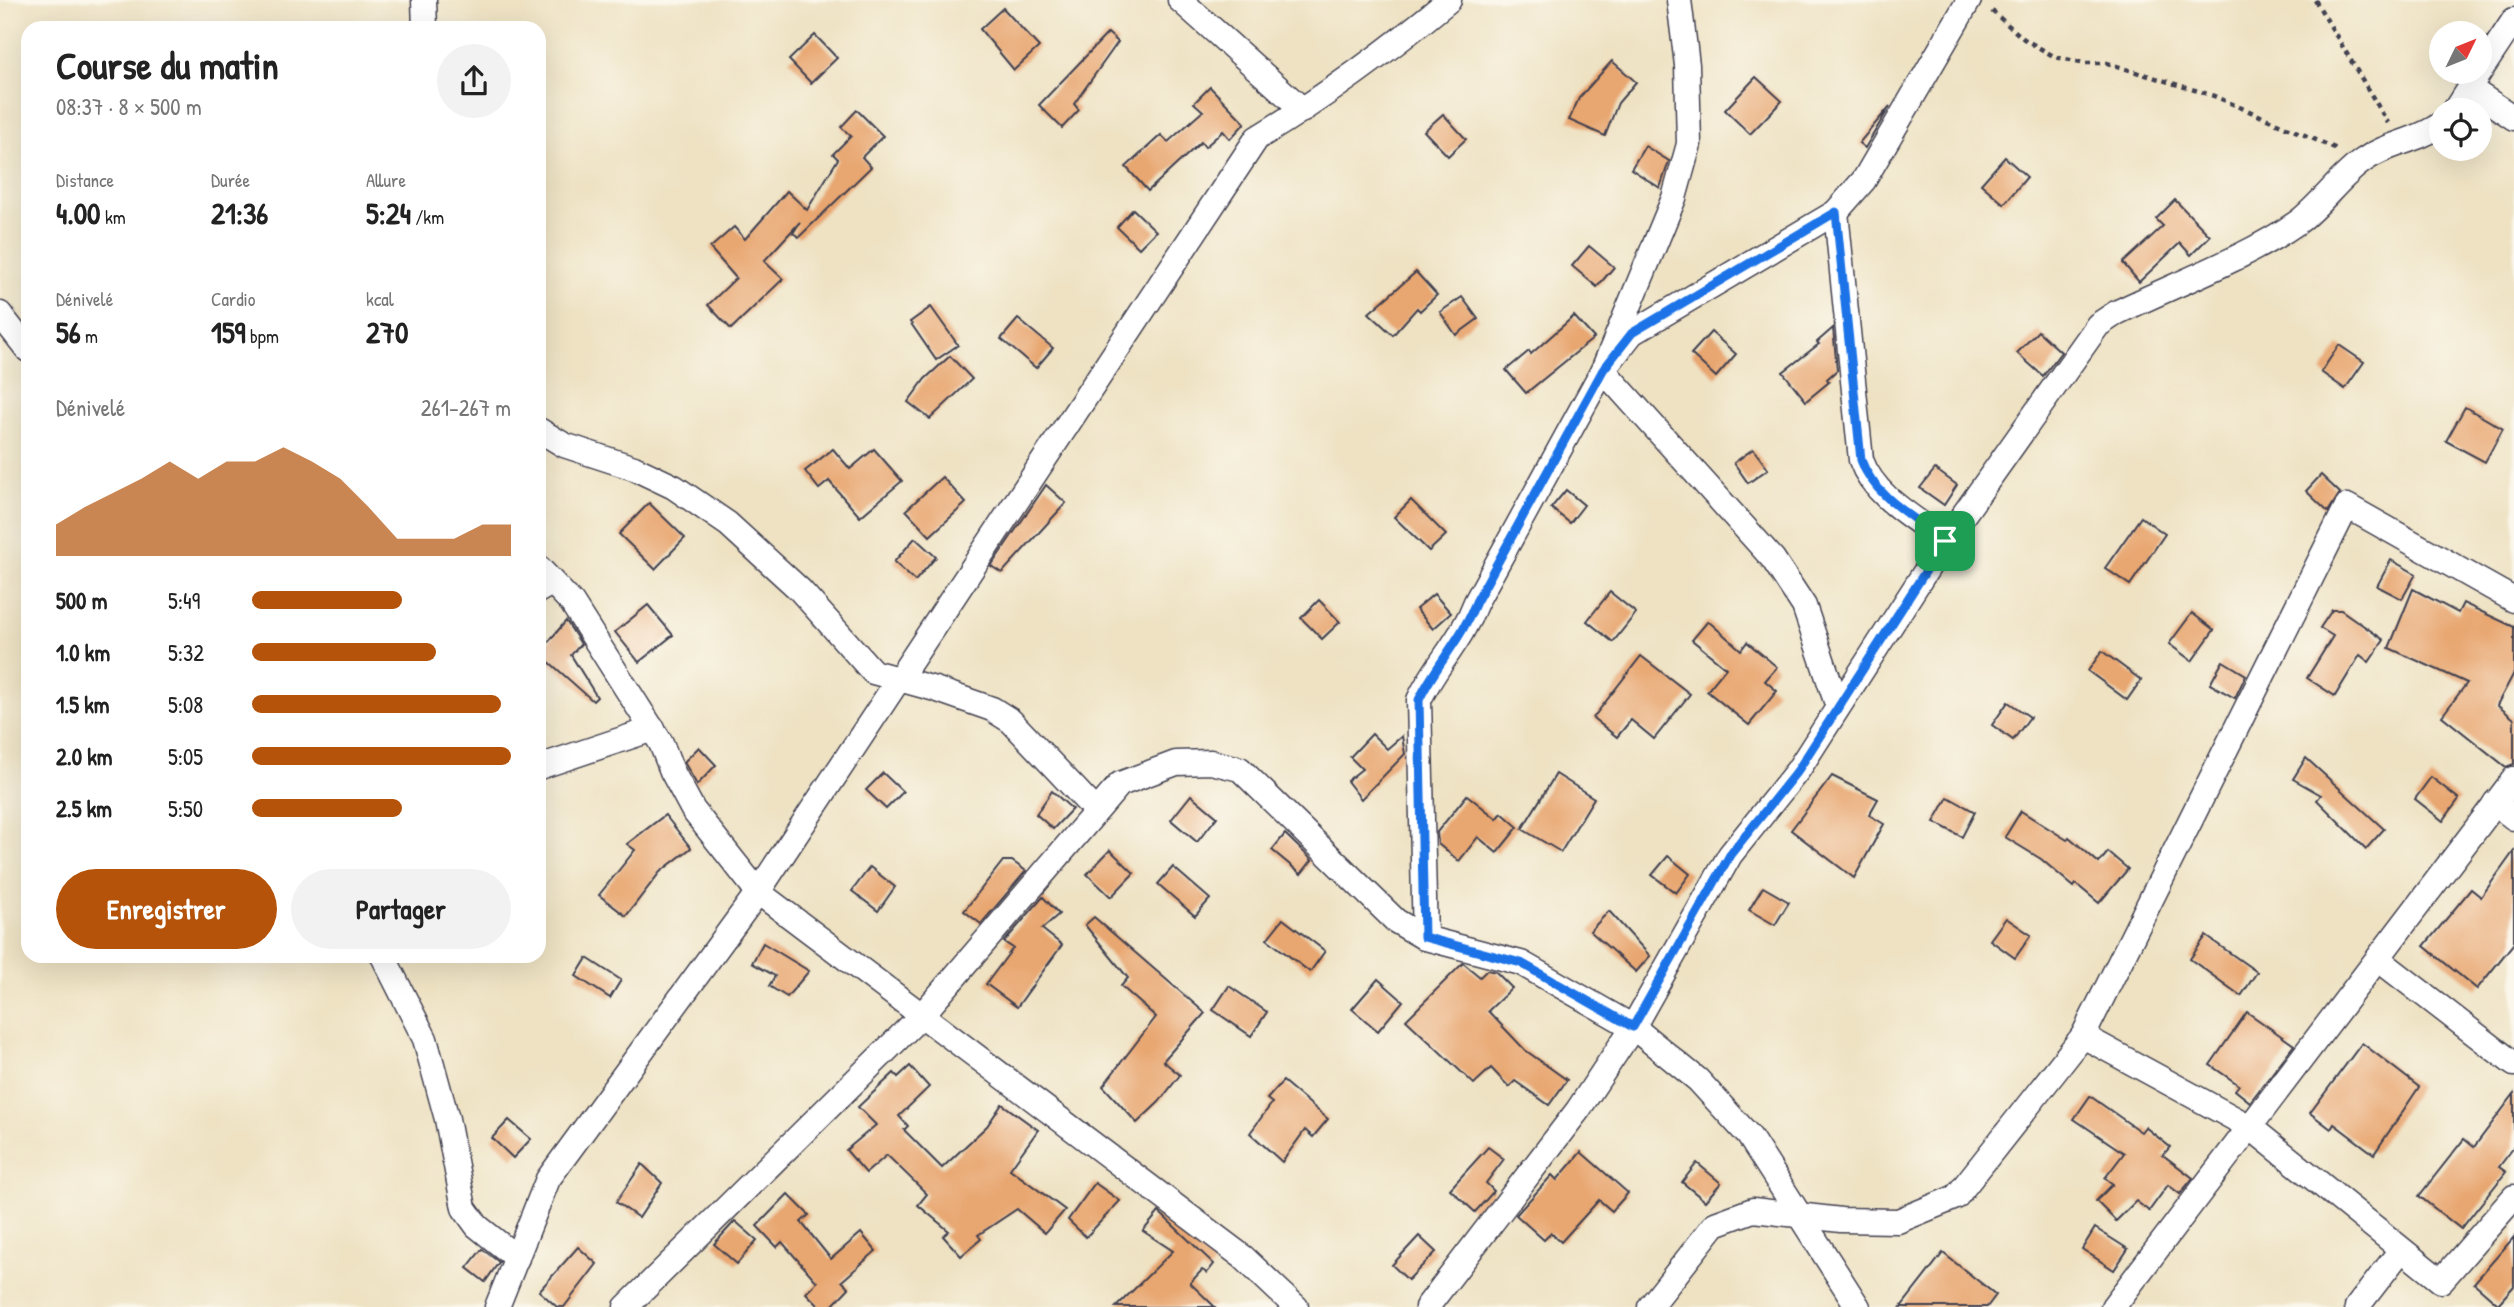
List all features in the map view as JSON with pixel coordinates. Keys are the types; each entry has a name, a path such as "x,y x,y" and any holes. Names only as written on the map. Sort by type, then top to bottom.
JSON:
{"street":[{"path":"424,0 425,21"},
{"path":"497,1307 548,1179 758,892 1257,138 1303,110 1393,47 1449,0"},
{"path":"1424,937 1419,700 1428,680 1465,631 1476,602 1603,370 1674,198 1689,144 1687,65 1679,0"},
{"path":"1183,1 1303,110"},
{"path":"1603,370 1632,333 1836,212 1864,180 1979,4"},
{"path":"2463,98 2514,20"},
{"path":"2469,88 2514,118"},
{"path":"1427,1307 1578,1110 1633,1027 1730,855 1798,770 1945,541 2098,325 2116,313 2263,243 2298,222 2363,160 2399,141 2429,133"},
{"path":"1836,212 1861,460 1867,476 1878,490 1945,541"},
{"path":"0,314 21,341"},
{"path":"1603,370 1773,559 1804,606 1838,707"},
{"path":"546,433 564,445 634,468 674,487 728,524 800,590 873,672 992,709 1011,721 1096,811"},
{"path":"1650,1307 1715,1224 1753,1210 1842,1220 1898,1221 1955,1198 2084,1036 2347,506 2514,600"},
{"path":"548,592 572,603 653,729 694,810 758,892 1243,1258 1296,1307"},
{"path":"546,765 653,729"},
{"path":"626,1307 922,1015 1120,784 1176,763 1211,762 1240,769 1396,921 1424,937 1521,963 1633,1027 1698,1080 1749,1136 1858,1307"},
{"path":"2113,1307 2378,959 2505,811 2514,779"},
{"path":"2378,959 2514,1064"},
{"path":"387,963 425,1039 447,1119 464,1208 477,1226 517,1258"},
{"path":"2084,1036 2250,1127 2441,1281 2514,1197"},
{"path":"2357,1307 2401,1250"}],"path":[{"path":"2315,0 2399,141"},
{"path":"1979,4 2055,57 2085,63 2107,63 2214,96 2363,160"}],"building":[{"path":"1003,8 1039,47 1014,70 980,29"},
{"path":"1108,33 1118,42 1074,104 1079,110 1062,128 1039,105"},
{"path":"815,35 837,58 811,83 789,60"},
{"path":"1612,61 1636,82 1618,103 1605,136 1569,120 1579,98"},
{"path":"1756,77 1782,101 1750,134 1725,110"},
{"path":"1210,87 1245,123 1230,139 1223,131 1205,147 1201,142 1148,191 1126,167 1161,135 1168,142 1203,111 1194,103"},
{"path":"1890,106 1865,148 1859,143"},
{"path":"857,110 883,136 862,157 871,167 799,237 793,233 800,222 764,261 783,279 731,329 708,305 736,278 710,248 734,227 745,239 787,191 807,210 838,159 833,154 851,136 841,127"},
{"path":"1443,114 1466,139 1448,156 1424,131"},
{"path":"1645,146 1669,161 1660,188 1631,169"},
{"path":"2005,157 2027,177 2004,204 1981,184"},
{"path":"2175,200 2210,236 2191,255 2180,243 2139,282 2123,263 2163,226 2156,219"},
{"path":"1133,209 1156,231 1139,248 1117,227"},
{"path":"1589,246 1614,267 1597,287 1572,266"},
{"path":"1416,272 1437,295 1420,311 1417,308 1393,335 1369,313"},
{"path":"1462,297 1478,319 1456,335 1440,312"},
{"path":"931,307 958,345 936,360 910,322"},
{"path":"1574,316 1594,338 1526,393 1506,370 1529,351 1531,354"},
{"path":"1018,319 1053,348 1036,368 1001,339"},
{"path":"1833,328 1837,370 1827,379 1829,382 1806,401 1783,372 1819,344 1817,342"},
{"path":"2038,331 2061,352 2043,376 2017,353"},
{"path":"1711,332 1736,354 1716,377 1691,354"},
{"path":"2339,345 2364,362 2345,389 2321,372"},
{"path":"950,356 972,379 930,419 908,402 925,379"},
{"path":"2465,407 2503,429 2485,462 2446,441"},
{"path":"833,449 850,469 874,449 902,481 860,517 829,481 819,489 805,471"},
{"path":"1753,449 1768,469 1748,483 1734,463"},
{"path":"1935,469 1957,485 1944,505 1920,488"},
{"path":"2321,475 2340,493 2328,512 2306,491"},
{"path":"942,477 966,503 930,536 906,510"},
{"path":"1046,485 1066,503 1002,573 991,566"},
{"path":"1566,490 1584,505 1570,523 1551,508"},
{"path":"1411,500 1446,535 1429,551 1394,517"},
{"path":"649,503 685,538 655,569 619,534"},
{"path":"2141,517 2165,534 2130,585 2105,568"},
{"path":"915,538 936,557 915,581 894,562"},
{"path":"2391,560 2416,574 2402,599 2377,586"},
{"path":"2413,589 2458,613 2463,603 2514,627 2514,673 2497,705 2514,719 2514,764 2506,767 2442,716 2467,683 2389,648"},
{"path":"1610,592 1636,613 1613,642 1587,621"},
{"path":"1434,594 1451,613 1433,629 1416,609"},
{"path":"1319,600 1340,622 1322,639 1301,618"},
{"path":"648,605 673,635 639,662 615,632"},
{"path":"2332,610 2341,610 2384,640 2369,662 2360,655 2335,696 2307,678 2333,636 2320,628"},
{"path":"2192,613 2214,630 2192,661 2169,644"},
{"path":"566,621 581,644 571,655 597,697 593,701 546,659 546,645"},
{"path":"1708,621 1741,650 1747,642 1777,667 1765,681 1777,691 1749,725 1707,691 1726,668 1692,640"},
{"path":"2102,651 2141,680 2127,700 2088,671"},
{"path":"1641,656 1690,694 1654,739 1631,720 1617,737 1593,718"},
{"path":"2223,661 2246,675 2235,698 2210,684"},
{"path":"2008,702 2030,717 2013,740 1992,725"},
{"path":"1372,734 1387,749 1402,736 1405,754 1361,799 1347,781 1362,769 1350,757"},
{"path":"699,747 716,765 697,785 684,762"},
{"path":"2306,758 2384,829 2366,849 2317,800 2321,795 2293,779"},
{"path":"883,773 903,792 886,809 866,790"},
{"path":"1556,774 1594,798 1561,852 1522,829"},
{"path":"1832,776 1878,799 1869,815 1884,824 1854,878 1791,830"},
{"path":"2431,777 2459,799 2443,821 2415,799"},
{"path":"1052,791 1072,809 1053,829 1036,814"},
{"path":"1191,795 1217,817 1197,842 1171,820"},
{"path":"1467,795 1497,819 1502,813 1518,827 1497,853 1478,837 1459,861 1438,844 1437,832"},
{"path":"1948,797 1975,812 1962,837 1934,822"},
{"path":"2021,811 2067,840 2069,837 2099,863 2108,852 2128,869 2099,903 2076,884 2074,887 2041,859 2005,837"},
{"path":"665,815 691,848 660,872 626,916 599,895 635,850 627,844"},
{"path":"1285,834 1312,860 1301,874 1272,850"},
{"path":"1110,850 1134,873 1111,897 1087,874"},
{"path":"2514,851 2514,943 2477,989 2424,946 2471,889 2481,897"},
{"path":"1668,856 1690,874 1676,893 1652,875"},
{"path":"1003,861 1012,861 1026,871 981,924 964,911"},
{"path":"870,867 895,887 878,911 852,891"},
{"path":"1173,867 1210,899 1195,916 1158,884"},
{"path":"1763,887 1789,902 1775,925 1749,910"},
{"path":"1043,897 1059,914 1042,929 1062,945 1017,1007 986,984 1013,948 1004,942"},
{"path":"1609,911 1650,956 1636,972 1590,931"},
{"path":"1094,917 1205,1013 1163,1061 1180,1075 1159,1102 1137,1123 1103,1086 1156,1017 1121,986 1128,978 1085,925"},
{"path":"2006,918 2031,935 2015,958 1990,940"},
{"path":"1283,919 1325,951 1310,972 1267,939"},
{"path":"2206,936 2257,972 2241,996 2190,959"},
{"path":"763,943 809,971 787,997 769,986 775,976 752,963"},
{"path":"587,958 621,980 610,998 576,976"},
{"path":"1463,963 1480,977 1487,970 1496,972 1512,988 1488,1011 1525,1050 1567,1080 1549,1105 1515,1081 1509,1087 1491,1068 1474,1084 1406,1020"},
{"path":"1378,979 1403,1001 1378,1031 1352,1009"},
{"path":"1229,986 1267,1012 1251,1036 1213,1010"},
{"path":"2247,1012 2294,1045 2250,1102 2235,1090 2239,1085 2210,1065"},
{"path":"2362,1043 2419,1087 2374,1154 2334,1124 2331,1129 2310,1113"},
{"path":"910,1066 929,1087 899,1116 908,1126 904,1130 942,1168 987,1126 1002,1104 1038,1130 1010,1169 1065,1210 1045,1233 1017,1209 978,1235 981,1239 961,1256 943,1236 949,1231 918,1205 927,1194 887,1155 866,1173 846,1150 876,1125 858,1107 894,1073 898,1077"},
{"path":"1283,1081 1328,1119 1313,1137 1305,1130 1282,1162 1250,1133 1272,1103 1267,1099"},
{"path":"2514,1094 2514,1147 2499,1167 2506,1172 2461,1229 2419,1196 2464,1139 2474,1147"},
{"path":"2090,1096 2141,1132 2145,1127 2170,1147 2163,1155 2193,1178 2180,1194 2168,1185 2149,1211 2136,1201 2116,1221 2096,1201 2113,1184 2105,1178 2124,1153 2074,1119"},
{"path":"509,1120 531,1139 513,1158 492,1138"},
{"path":"1488,1147 1504,1159 1486,1183 1494,1191 1475,1212 1450,1189"},
{"path":"1581,1152 1628,1193 1612,1211 1599,1200 1561,1242 1551,1233 1544,1240 1516,1215 1552,1175 1557,1180"},
{"path":"1697,1163 1721,1183 1705,1201 1682,1182"},
{"path":"642,1164 662,1183 639,1218 616,1202"},
{"path":"1095,1183 1120,1201 1086,1237 1068,1220"},
{"path":"788,1194 809,1215 801,1222 831,1259 861,1233 876,1251 842,1281 849,1288 831,1307 820,1307 806,1293 817,1282 782,1242 777,1247 757,1226"},
{"path":"1159,1212 1214,1264 1207,1273 1202,1270 1190,1283 1215,1307 1116,1307 1173,1251 1143,1231"},
{"path":"735,1221 757,1240 737,1264 714,1244"},
{"path":"2095,1228 2128,1249 2114,1270 2082,1249"},
{"path":"1419,1236 1436,1252 1408,1280 1392,1265"},
{"path":"2514,1237 2514,1286 2498,1304 2474,1283"},
{"path":"578,1247 597,1264 564,1307 557,1307 539,1291"},
{"path":"482,1249 499,1262 485,1282 467,1268"},
{"path":"1943,1253 1996,1295 1987,1307 1901,1307"}],"route":[{"path":"1836,212 1861,460 1867,476 1878,490 1945,541 1798,770 1730,855 1633,1027 1521,963 1424,937 1419,700 1428,680 1465,631 1476,602 1603,370 1632,333 1836,212"}]}
